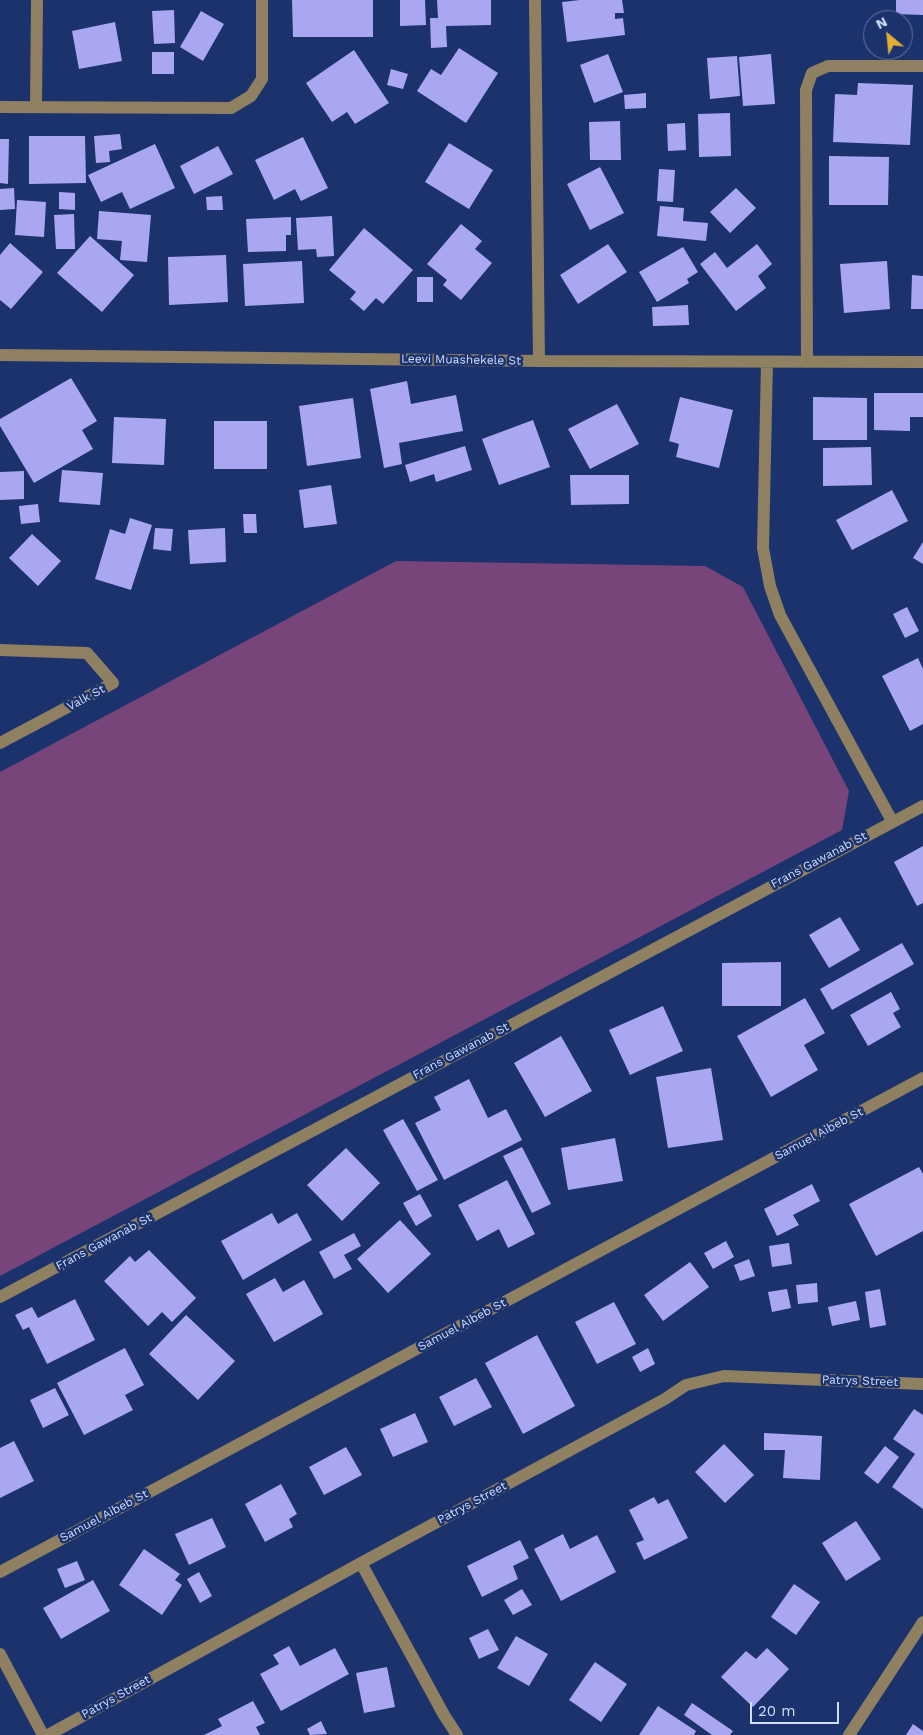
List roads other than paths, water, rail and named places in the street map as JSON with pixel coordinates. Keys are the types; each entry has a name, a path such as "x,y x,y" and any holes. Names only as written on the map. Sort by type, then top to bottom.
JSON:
{"street":[{"path":"36,107 37,0"},
{"path":"0,107 231,108 251,96 262,79 262,0"},
{"path":"535,0 539,361"},
{"path":"807,362 806,90 812,73 828,66 923,66"},
{"name":"Leevi Muashekele St","path":"0,355 539,361 923,362"},
{"path":"767,362 763,548 770,586 780,615 892,822"},
{"name":"Valk St","path":"0,650 87,653 113,683 0,743"},
{"name":"Frans Gawanab St","path":"0,1297 923,806"},
{"name":"Samuel Aibeb St","path":"0,1572 923,1078"},
{"name":"Patrys Street","path":"48,1735 665,1399 686,1385 724,1376 923,1384"},
{"path":"361,1563 444,1715 458,1735"},
{"path":"849,1735 923,1622"},
{"path":"0,1654 43,1735"}]}
